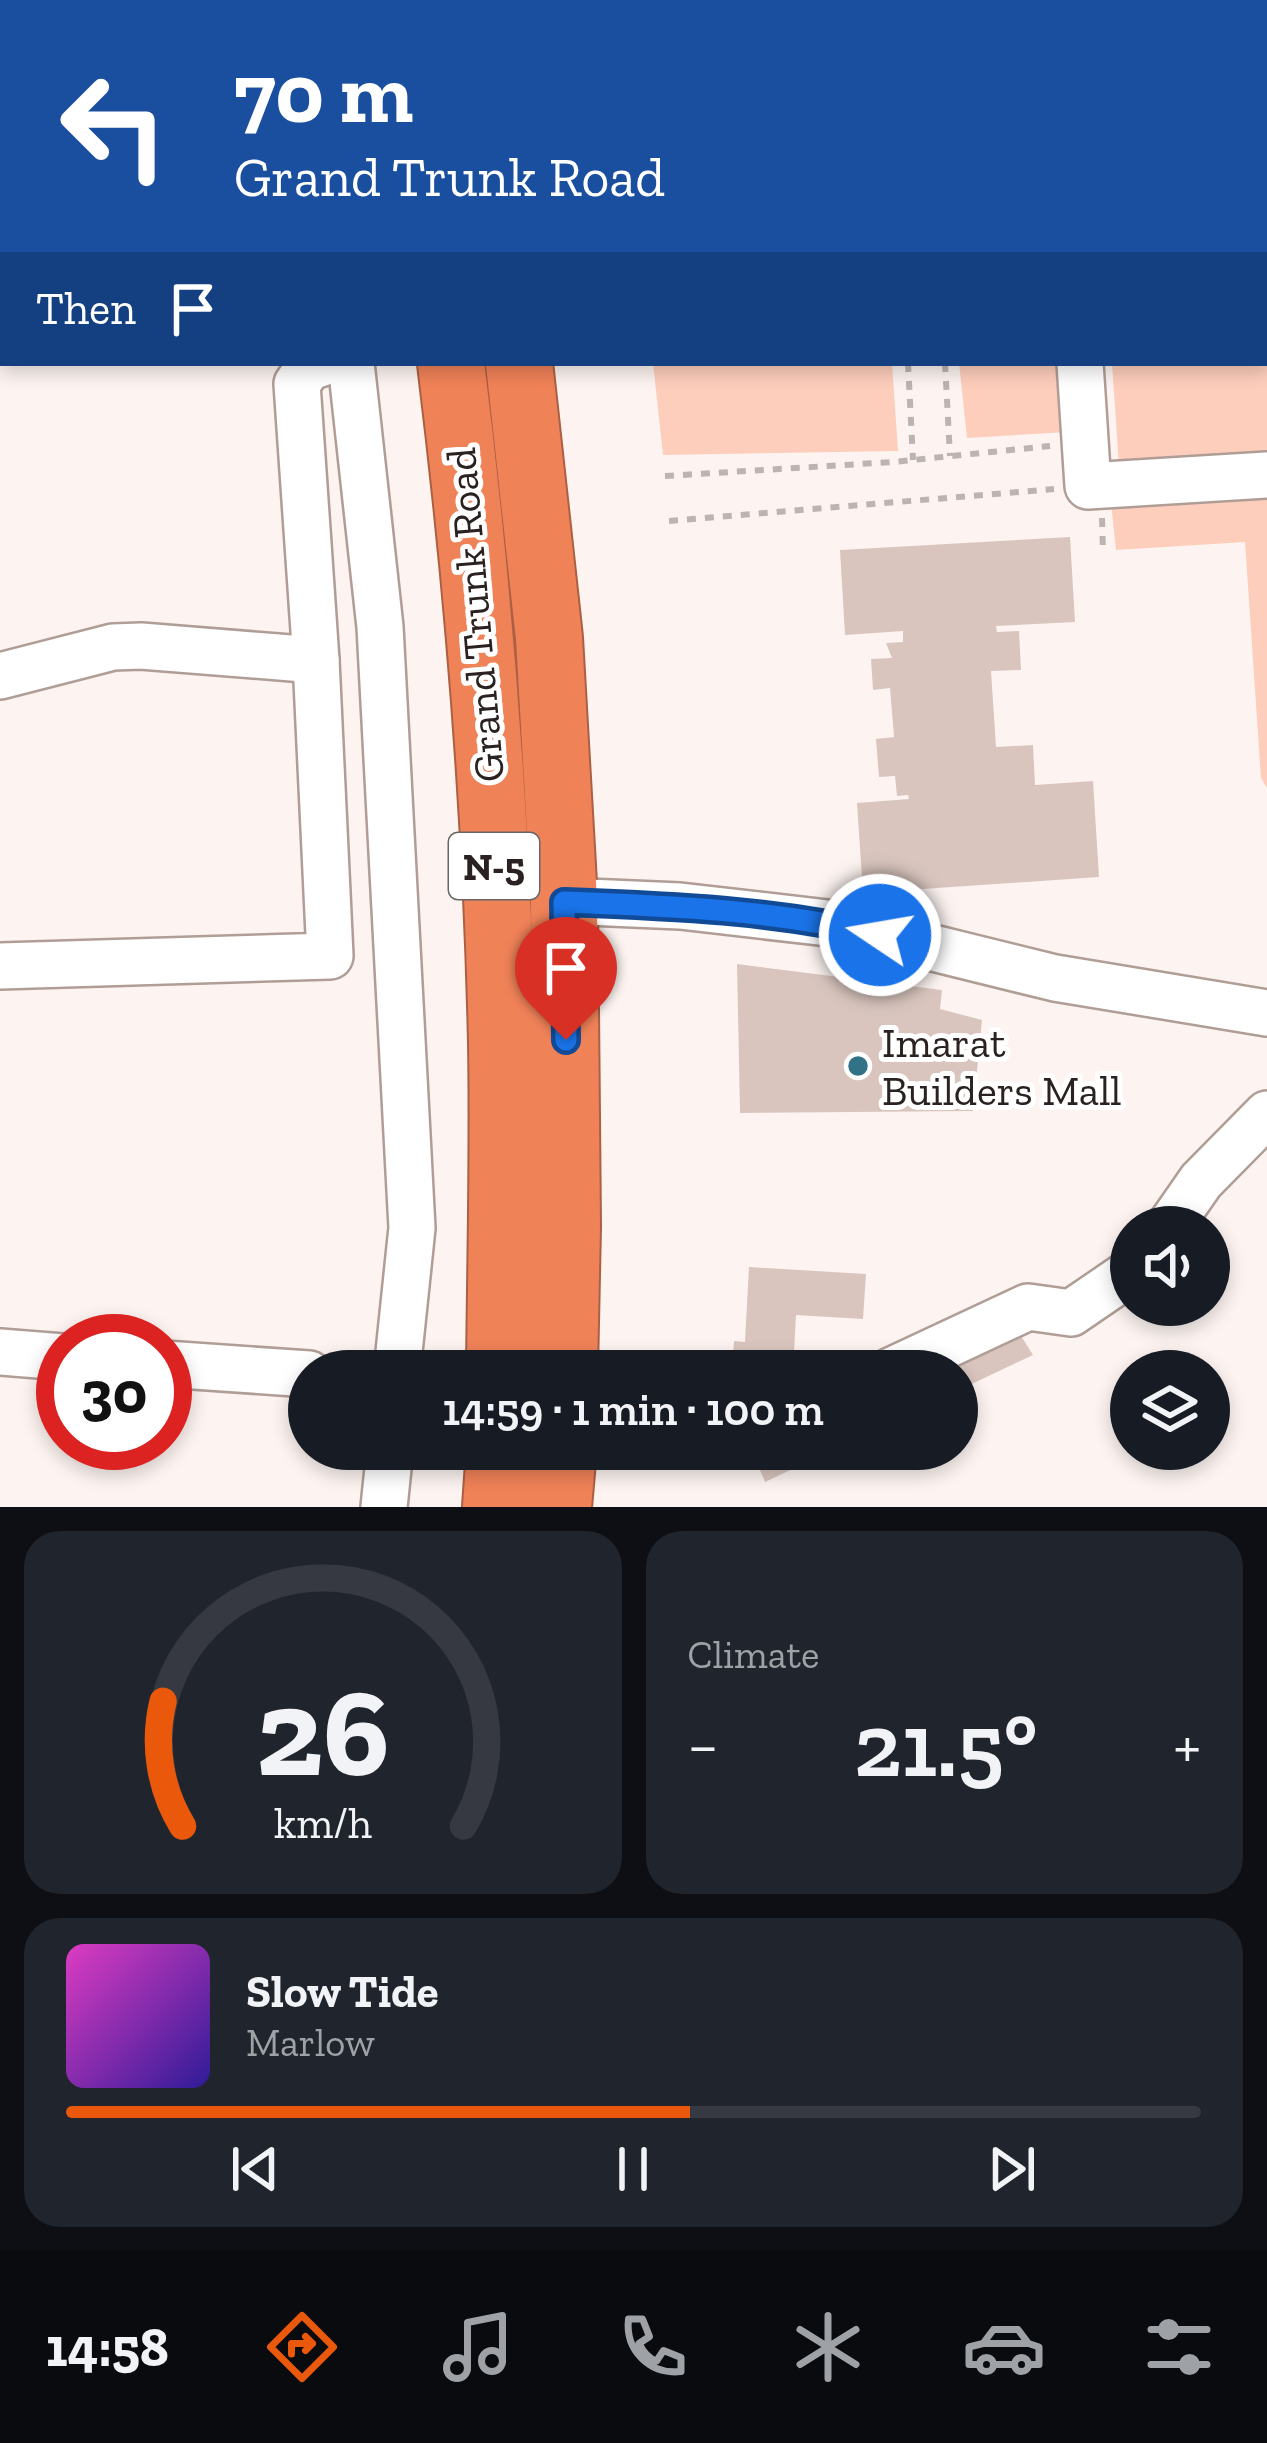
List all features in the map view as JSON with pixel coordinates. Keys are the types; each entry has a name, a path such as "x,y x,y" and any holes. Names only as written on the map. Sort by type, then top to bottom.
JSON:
{"highway":[{"name":"Grand Trunk Road","path":"451,366 472,532 491,779 502,1045 500,1350"},
{"name":"Grand Trunk Road","path":"519,366 549,638 564,902 565,1350"},
{"path":"496,1507 499,1470"},
{"path":"558,1507 561,1470"}],"street":[{"path":"0,965 330,956 298,384 314,366"},
{"path":"351,366 380,627 412,1228 400,1350"},
{"path":"1080,366 1086,464 1267,475"},
{"path":"0,676 127,646 316,660"},
{"path":"564,902 680,906 836,924 1055,978 1267,1013"},
{"path":"1183,1206 1201,1180 1267,1114"},
{"path":"936,1350 1028,1307 1070,1313 1110,1286"},
{"path":"0,1352 36,1355"},
{"path":"192,1366 288,1373"},
{"path":"384,1507 388,1470"}],"path":[{"path":"908,366 914,460"},
{"path":"945,366 950,456"},
{"path":"665,476 950,456 1086,464"},
{"path":"670,521 1086,464"}],"shaded area":[{"path":"653,366 892,366 898,451 663,455"},
{"path":"959,366 1062,366 1068,432 967,438"},
{"path":"1112,366 1267,366 1267,456 1119,466"},
{"path":"1267,486 1267,788 1261,778 1245,542 1116,550 1110,493"}],"building":[{"path":"1070,537 1075,622 996,626 997,632 1019,631 1021,670 991,671 996,747 1033,745 1035,785 1093,781 1099,877 863,893 857,803 909,799 908,795 897,796 895,776 879,777 876,739 894,737 890,688 873,690 871,659 892,658 886,643 903,642 903,631 845,635 840,550"},
{"name":"Imarat Builders Mall","path":"737,964 942,990 940,1009 982,1020 973,1111 740,1113"},
{"path":"749,1267 866,1274 863,1319 796,1315 794,1350 733,1350 734,1341 745,1342"},
{"path":"1013,1323 1033,1355 978,1381 978,1350 958,1350"},
{"path":"760,1470 790,1470 765,1482"}],"place":[{"name":"Imarat Builders Mall","path":"858,1066"}],"route":[{"path":"566,1040 564,902 680,906 836,924 880,935"}]}
